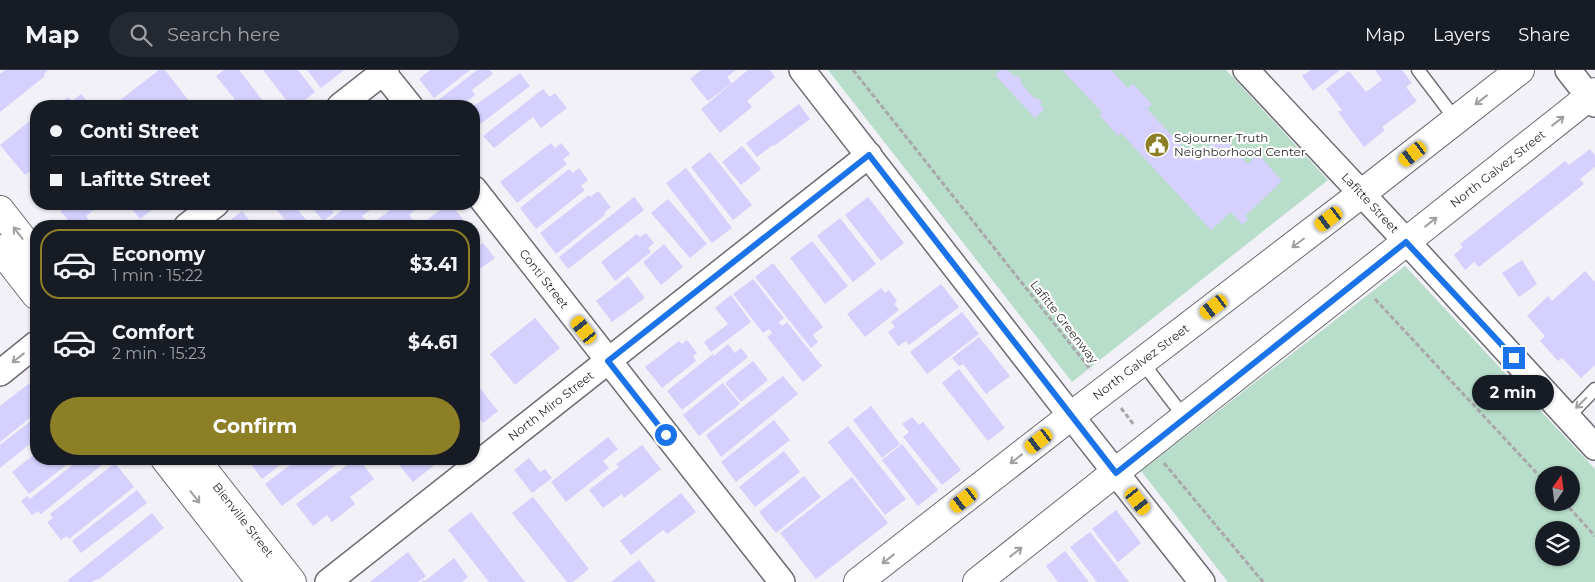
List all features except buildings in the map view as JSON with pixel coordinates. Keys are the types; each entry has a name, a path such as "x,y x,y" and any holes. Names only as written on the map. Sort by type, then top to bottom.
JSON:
{"street":[{"path":"802,70 1070,416 1202,582"},
{"name":"Lafitte Street","path":"1246,70 1595,447"},
{"name":"North Galvez Street","path":"858,582 1070,416 1362,194 1520,70"},
{"path":"1568,70 1593,97"},
{"path":"348,100 384,71 406,100"},
{"name":"North Galvez Street","path":"977,582 1406,242 1593,97"},
{"name":"North Miro Street","path":"480,462 869,155"},
{"name":"Conti Street","path":"480,197 782,582"},
{"path":"0,210 30,248"},
{"path":"195,220 208,210"},
{"path":"0,249 30,287"},
{"path":"0,373 30,349"},
{"name":"Bienville Street","path":"170,465 261,582"},
{"name":"Bienville Street","path":"200,465 292,582"},
{"name":"North Miro Street","path":"328,582 476,465"}],"lane":[{"path":"1418,70 1456,120"},
{"path":"1142,362 1185,418"},
{"path":"1568,417 1595,389"}],"path":[{"name":"Lafitte Greenway","path":"853,70 1150,446 1263,582"},
{"path":"1371,295 1535,471"},
{"path":"1572,511 1595,536"}],"green space":[{"path":"828,70 1226,70 1328,180 1072,382"},
{"path":"1405,266 1595,469 1595,582 1228,582 1141,471"}],"place":[{"name":"Sojourner Truth Neighborhood Center","path":"1157,145"}],"route":[{"path":"666,435 608,361 869,155 1116,473 1406,242 1514,358"}]}
